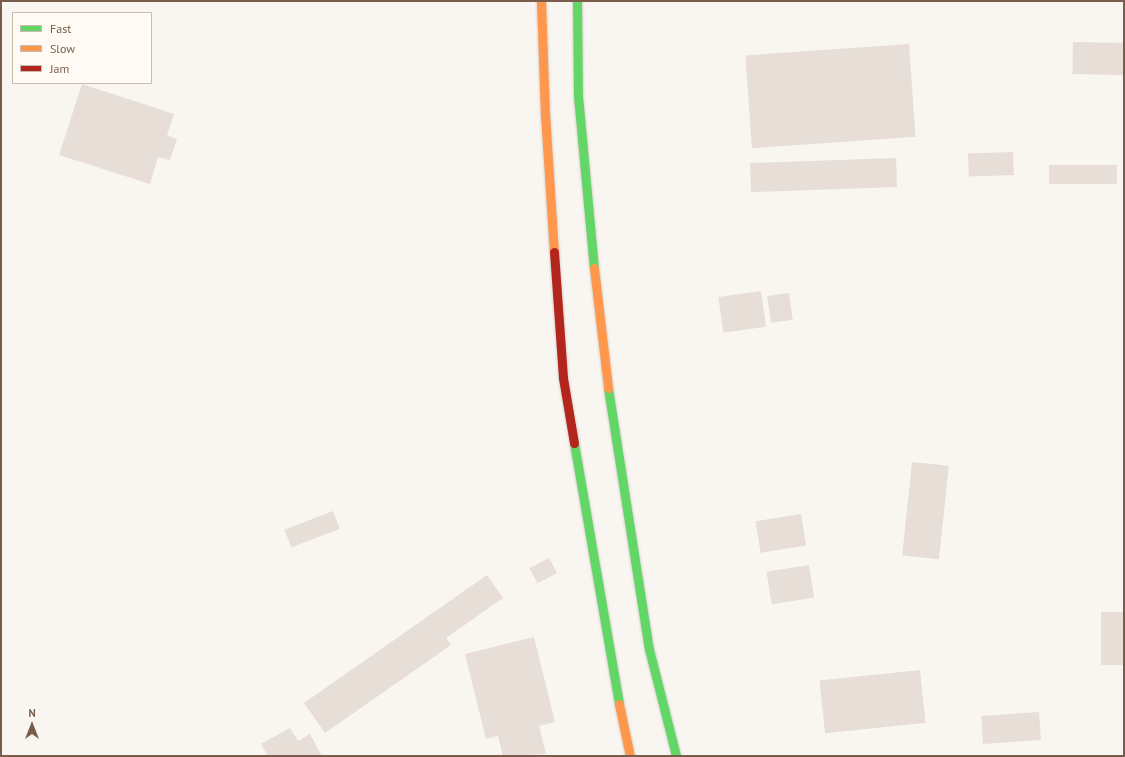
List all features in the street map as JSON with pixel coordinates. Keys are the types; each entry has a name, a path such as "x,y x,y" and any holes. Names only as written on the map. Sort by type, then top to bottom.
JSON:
{"main road":[{"path":"541,1 545,114 562,378 613,673 630,756"},
{"path":"577,1 578,96 603,357 649,650 676,756"}],"building":[{"path":"1073,42 1124,43 1123,75 1072,74"},
{"path":"909,44 915,137 752,148 745,55"},
{"path":"82,84 174,114 167,135 177,139 170,160 158,157 150,184 59,155"},
{"path":"1013,152 1014,175 969,177 968,154"},
{"path":"896,158 897,187 751,192 750,163"},
{"path":"1049,165 1117,165 1117,184 1049,184"},
{"path":"761,291 766,327 723,333 718,297"},
{"path":"789,293 793,320 771,323 767,296"},
{"path":"912,462 949,466 939,559 902,555"},
{"path":"333,511 340,529 291,547 284,530"},
{"path":"801,514 806,546 761,553 756,521"},
{"path":"549,558 557,573 538,583 530,568"},
{"path":"809,565 814,598 772,604 767,572"},
{"path":"487,575 503,598 446,638 451,645 325,733 304,703"},
{"path":"1101,612 1124,612 1124,665 1101,665"},
{"path":"534,637 555,722 539,726 546,754 503,756 498,736 486,739 465,654"},
{"path":"920,670 926,723 825,733 820,681"},
{"path":"1039,712 1041,740 983,744 981,716"},
{"path":"290,728 298,741 310,734 322,756 268,756 261,744"}],"traffic: fast":[{"path":"577,1 578,96 594,268"},
{"path":"608,388 649,649 676,756"},
{"path":"574,443 619,704"}],"traffic: slow":[{"path":"541,1 545,114 554,252"},
{"path":"594,268 608,388"},
{"path":"619,704 630,756"}],"traffic: jam":[{"path":"554,252 563,378 574,443"}]}
